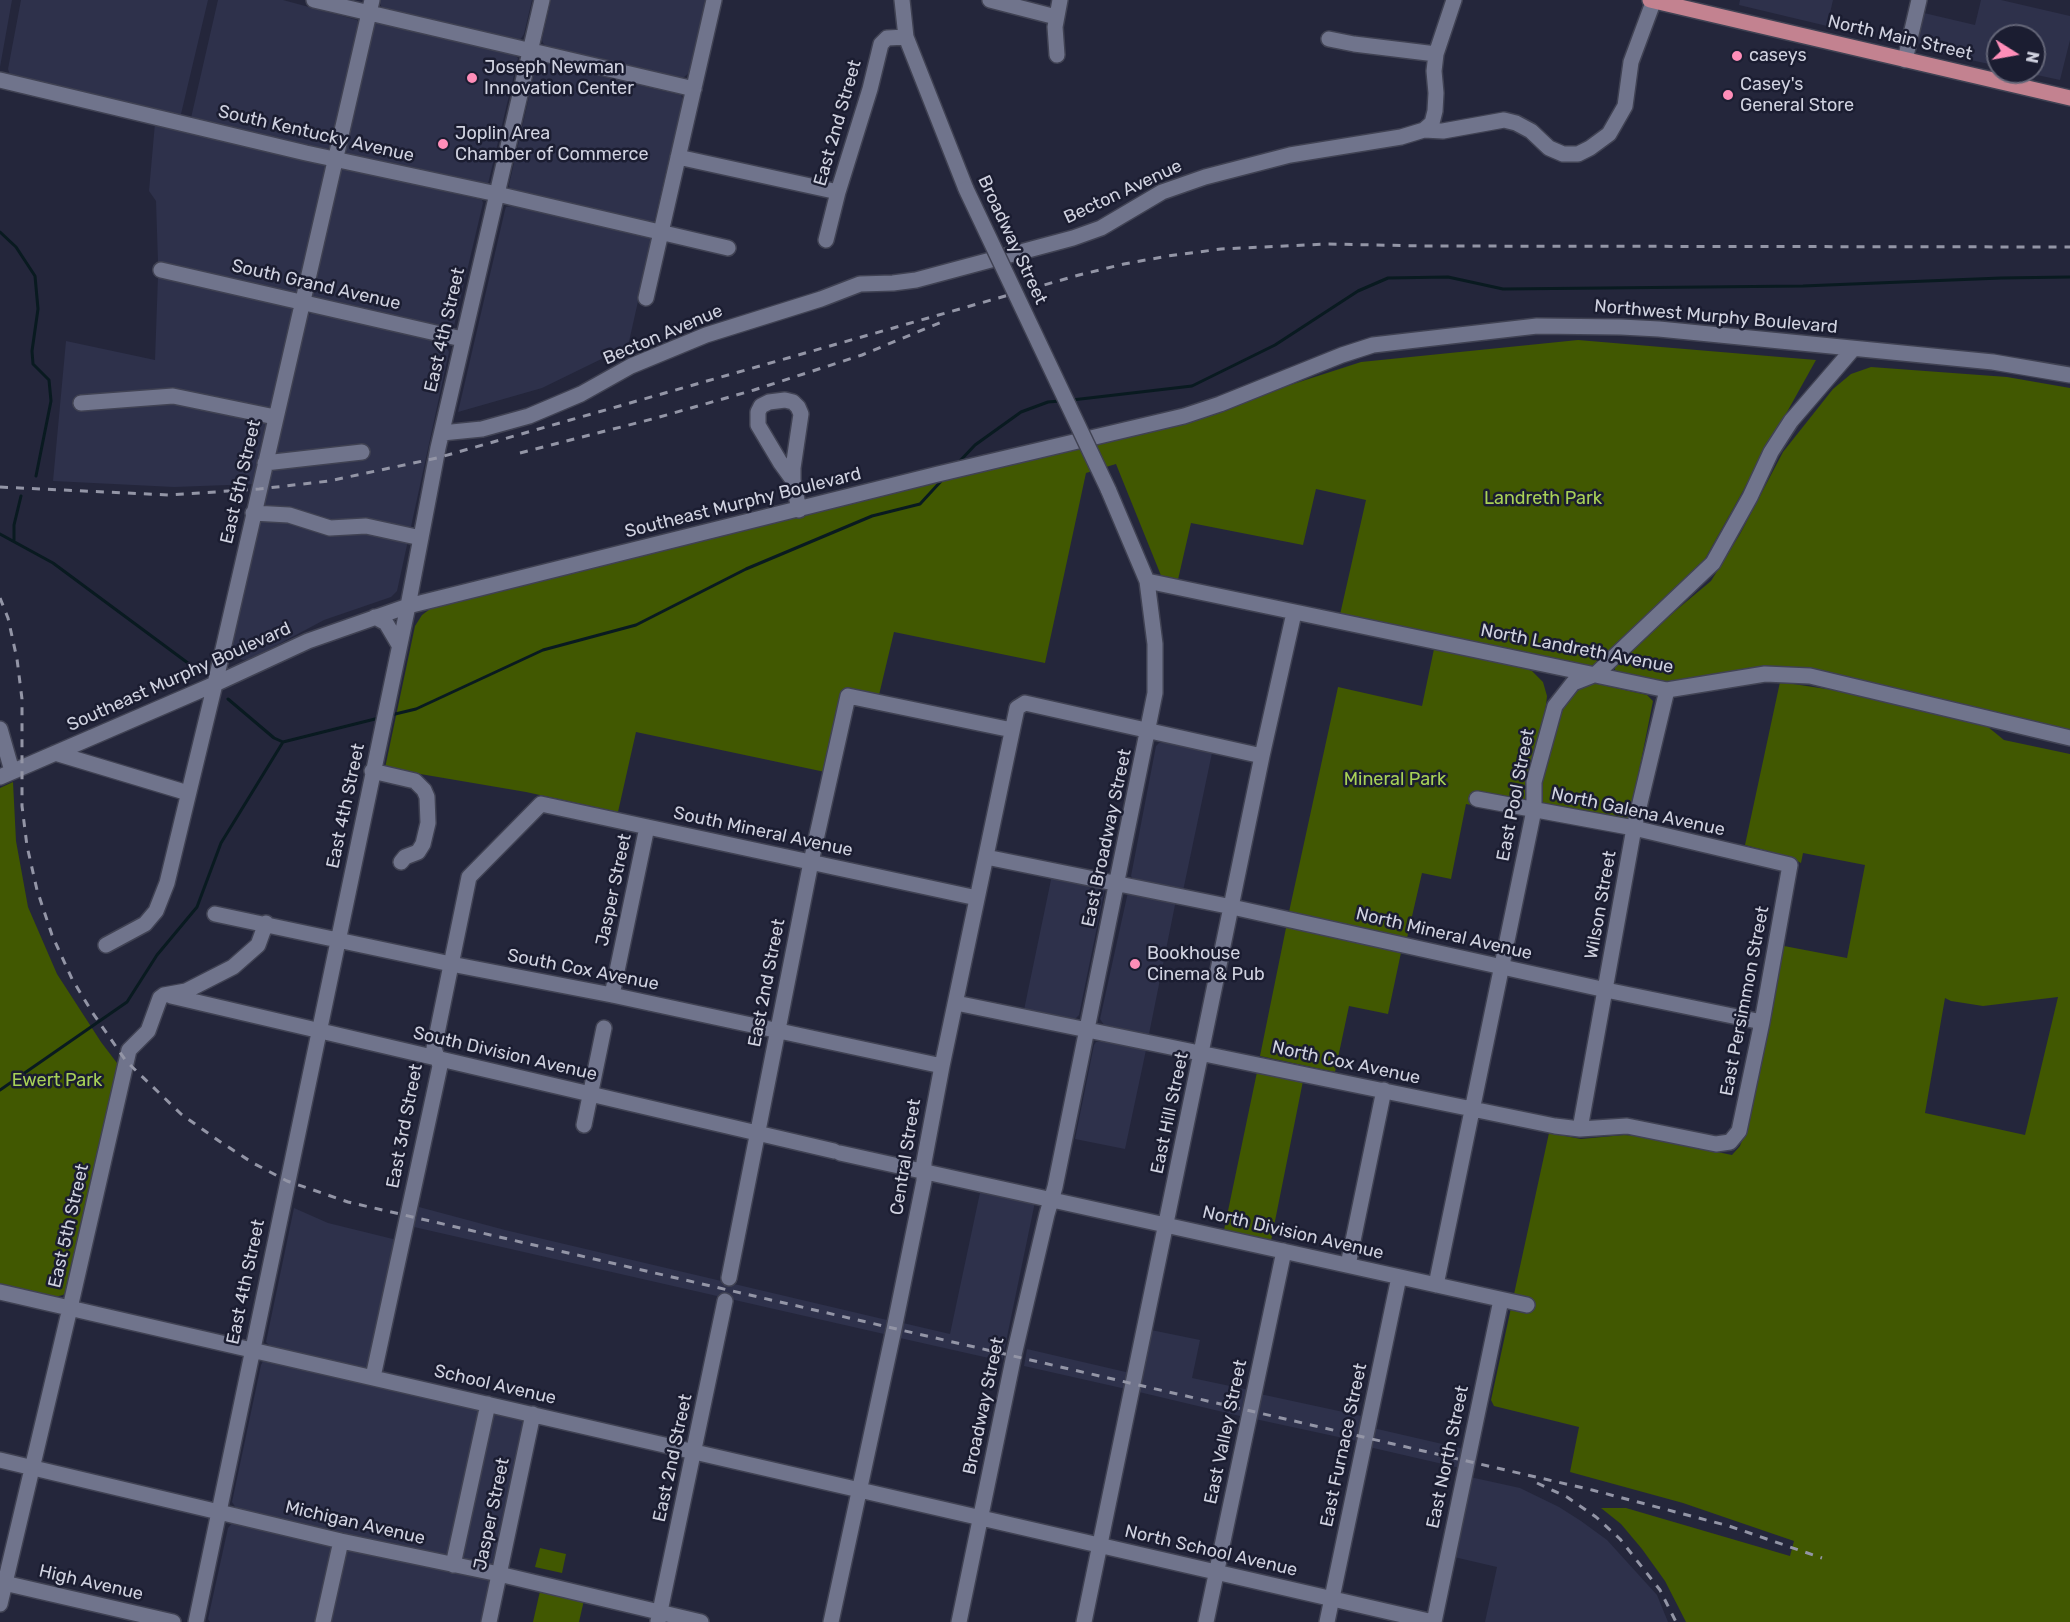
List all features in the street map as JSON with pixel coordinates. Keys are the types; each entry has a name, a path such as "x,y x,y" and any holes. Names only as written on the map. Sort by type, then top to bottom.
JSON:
{"main road":[{"name":"North Main Street","path":"1653,0 2070,98"}],"street":[{"path":"314,0 371,7 531,51 694,89"},
{"name":"East 4th Street","path":"196,1622 462,339 542,0"},
{"path":"646,298 714,0"},
{"name":"Broadway Street","path":"902,0 906,37 966,189 1108,489"},
{"path":"990,0 1056,17"},
{"path":"1057,56 1056,17 1060,0"},
{"path":"1424,130 1432,123 1435,111 1436,54 1454,0"},
{"name":"Becton Avenue","path":"442,433 482,429 529,416 581,394 631,366 706,335 821,299 860,284 916,280 1073,238 1101,228 1162,192 1205,177 1290,155 1401,137 1424,130 1443,131 1497,121 1510,121 1531,131 1549,148 1557,152 1578,154 1601,142 1616,124 1628,96 1630,69 1635,48 1653,0"},
{"path":"1905,60 1919,0"},
{"name":"East 5th Street","path":"106,945 145,924 156,911 167,883 371,7"},
{"name":"East 2nd Street","path":"826,240 838,192 870,88 880,44 888,38 906,37"},
{"path":"1329,39 1436,54"},
{"name":"South Kentucky Avenue","path":"0,80 728,248"},
{"path":"678,157 838,192"},
{"name":"South Grand Avenue","path":"162,270 462,339"},
{"name":"Northwest Murphy Boulevard","path":"1121,431 1184,416 1220,404 1342,355 1373,345 1538,326 1659,329 1993,362 2070,375"},
{"name":"East Pool Street","path":"1437,1285 1534,810 1534,782 1555,706 1573,683 1596,674 1713,563 1750,497 1771,452 1791,421 1853,349"},
{"path":"81,402 173,396 275,417"},
{"path":"793,480 758,425 760,406 769,402 785,400 793,402 801,414 793,480 799,510"},
{"name":"Southeast Murphy Boulevard","path":"6,774 308,641 408,606 938,474 1121,431"},
{"path":"265,463 362,452"},
{"name":"East Broadway Street","path":"1051,1199 1118,883 1155,693 1156,661 1147,581 1108,489"},
{"path":"253,513 290,515 330,528 366,526 421,538"},
{"name":"North Landreth Avenue","path":"1147,581 1667,690 1765,674 1810,676 2070,738"},
{"name":"East Hill Street","path":"1084,1622 1262,756 1294,613"},
{"path":"375,617 386,623 399,645"},
{"name":"Wilson Street","path":"1580,1129 1634,828 1667,690"},
{"name":"East 2nd Street","path":"729,1278 811,862 848,696 1012,730"},
{"name":"Central Street","path":"831,1622 894,1329 924,1181 924,1162 942,1066 1017,708 1025,703 1149,730"},
{"path":"0,729 6,774"},
{"path":"1149,730 1262,756"},
{"path":"55,753 188,793"},
{"path":"372,771 414,781 424,790 427,797 428,823 423,844 418,852 405,856 401,862"},
{"name":"North Galena Avenue","path":"1477,799 1634,828 1790,865"},
{"name":"South Mineral Avenue","path":"541,804 977,898"},
{"name":"East 3rd Street","path":"373,1377 440,1066 434,1048 469,877 541,804"},
{"name":"Jasper Street","path":"612,995 647,827"},
{"path":"986,857 1118,883"},
{"name":"East Persimmon Street","path":"1730,1142 1739,1131 1762,1022 1790,865"},
{"name":"North Mineral Avenue","path":"1118,883 1762,1022"},
{"name":"South Cox Avenue","path":"215,914 338,938 451,964 612,995 942,1066"},
{"path":"167,995 186,991 233,967 258,945 266,923"},
{"name":"East 5th Street","path":"0,1604 3,1582 33,1468 127,1054 133,1044 147,1033 159,1000 162,996 167,995"},
{"name":"South Division Avenue","path":"167,995 923,1172 1051,1199"},
{"name":"North Cox Avenue","path":"956,1003 1555,1126 1580,1129 1627,1126 1716,1144 1730,1142"},
{"path":"585,1125 604,1028"},
{"path":"1348,1265 1384,1090"},
{"name":"Broadway Street","path":"959,1622 1014,1355 1051,1199"},
{"name":"North Division Avenue","path":"1051,1199 1527,1305"},
{"name":"East Valley Street","path":"1206,1622 1284,1251"},
{"name":"East Furnace Street","path":"1327,1622 1399,1277"},
{"name":"School Avenue","path":"0,1292 980,1519"},
{"name":"East North Street","path":"1433,1622 1501,1300"},
{"name":"East 2nd Street","path":"659,1617 725,1301"},
{"path":"453,1565 488,1404"},
{"name":"Jasper Street","path":"489,1622 533,1414"},
{"name":"Michigan Avenue","path":"0,1460 341,1541 499,1574 659,1617 701,1622"},
{"name":"North School Avenue","path":"980,1519 1433,1622"},
{"path":"323,1622 341,1541"},
{"name":"High Avenue","path":"3,1582 173,1622"}],"shaded area":[{"path":"0,0 12,0 0,67"},
{"path":"21,0 208,0 181,114 10,75 8,69"},
{"path":"218,0 283,0 357,20 360,25 330,148 325,149 191,118"},
{"path":"379,0 532,0 524,34 520,40 383,8"},
{"path":"551,0 706,0 689,73 684,77 679,77 546,46 542,40"},
{"path":"1740,0 1833,0 1827,26 1739,5"},
{"path":"1981,0 2001,0 2070,16 2070,40 2060,80 2046,77 2046,24 1986,24 1986,63 1921,49 1919,46 1918,38 1924,13 1975,25"},
{"path":"375,23 514,55 518,58 488,184 348,154 346,151"},
{"path":"540,62 681,95 683,100 654,222 510,189 509,185 536,66"},
{"path":"155,123 325,164 298,293 293,295 158,262 156,201 149,191"},
{"path":"345,168 482,200 454,326 451,330 315,298 311,295 340,171"},
{"path":"512,206 652,239 628,346 542,388 458,412 505,210 506,207"},
{"path":"158,276 294,309 255,484 174,487 53,481 66,341 155,360"},
{"path":"313,312 444,343 449,352 397,591 391,597 324,620 251,659 243,660 235,656 231,645 306,317"},
{"path":"1165,742 1212,753 1183,891 1134,880 1131,876 1156,746"},
{"path":"1052,875 1105,888 1079,1015 1075,1019 1024,1010"},
{"path":"1128,892 1176,900 1149,1034 1104,1025 1100,1019"},
{"path":"1102,1041 1146,1050 1125,1149 1075,1139 1094,1045"},
{"path":"981,1188 1035,1202 1002,1361 900,1338 903,1323 950,1334"},
{"path":"419,1207 505,1230 887,1320 884,1334 414,1227"},
{"path":"294,1208 328,1223 397,1240 368,1368 270,1346 266,1342"},
{"path":"1151,1330 1200,1340 1192,1378 1249,1390 1244,1417 1139,1392"},
{"path":"1027,1349 1130,1373 1126,1389 1024,1366"},
{"path":"264,1359 522,1419 524,1424 494,1565 484,1566 236,1508 232,1502"},
{"path":"1260,1394 1362,1416 1357,1441 1255,1419"},
{"path":"1373,1428 1464,1449 1460,1468 1369,1447"},
{"path":"1470,1477 1520,1488 1559,1507 1607,1540 1657,1595 1668,1622 1485,1622 1497,1567 1454,1557"},
{"path":"233,1522 490,1580 484,1622 210,1622 208,1619 228,1528"}],"green space":[{"name":"Landreth Park","path":"1578,340 1816,360 1705,559 1593,668 1339,619 1366,500 1316,489 1303,545 1191,523 1177,584 1162,578 1116,464 1086,473 1045,663 894,632 879,695 853,690 825,772 636,732 618,812 526,792 385,768 415,626 422,615 430,609 812,512 1151,430 1361,362"},
{"path":"1871,367 2007,377 2070,388 2070,735 1848,687 1762,679 1692,688 1615,678 1615,666 1656,627 1711,581 1740,534 1783,452 1833,389 1851,374"},
{"name":"Mineral Park","path":"1434,649 1524,668 1532,671 1543,682 1547,696 1546,705 1528,798 1527,816 1466,804 1451,879 1422,873 1407,938 1289,912 1338,687 1422,706"},
{"path":"1780,682 1833,690 1988,727 2004,740 2070,754 2070,1622 1686,1622 1665,1581 1642,1549 1621,1524 1601,1508 1626,1508 1790,1556 1794,1541 1683,1503 1570,1472 1579,1427 1494,1406 1491,1400 1549,1133 1581,1139 1624,1135 1640,1136 1732,1155 1740,1146 1746,1130 1784,946 1847,958 1865,865 1803,853 1801,863 1790,857 1745,845","holes":["2058,997 2025,1135 1925,1113 1945,998 1983,1006"]},
{"path":"1594,683 1647,695 1653,701 1628,820 1543,805 1540,798 1542,779 1557,719 1565,701 1585,684"},
{"name":"Ewert Park","path":"13,782 16,841 28,907 57,974 120,1067 66,1292 55,1297 0,1284 0,788"},
{"path":"1287,923 1402,948 1388,1014 1349,1006 1335,1072 1260,1056"},
{"path":"1257,1072 1303,1081 1271,1241 1224,1230"},
{"path":"540,1548 566,1554 562,1573 535,1567"},
{"path":"540,1591 584,1600 579,1622 533,1622"}],"waterway":[{"path":"0,232 16,247 35,276 38,309 32,351 33,364 49,380 51,401 36,476"},
{"path":"1072,400 1192,386 1275,345 1358,291 1388,278 1448,277 1503,289 1803,286 2070,277"},
{"path":"958,463 975,445 1021,412 1048,402 1060,401"},
{"path":"391,715 416,709 543,650 636,625 746,569 872,516 920,504 943,479"},
{"path":"14,540 14,525 21,496"},
{"path":"0,534 53,563 196,669"},
{"path":"228,699 274,738 283,742 379,718"},
{"path":"0,1090 127,1002 157,955 197,907 221,843 283,742"}],"railway":[{"path":"0,487 169,495 259,489 329,481 437,458 1079,275 1124,264 1221,249 1327,244 2070,247"},
{"path":"520,453 754,390 862,355 944,321"},
{"path":"0,598 8,618 17,659 22,699 22,806 27,846 37,890 52,935 72,979 126,1061 181,1114 253,1163 287,1181 348,1202 1592,1490 1729,1526 1822,1558"},
{"path":"1537,1483 1567,1497 1596,1517 1620,1539 1660,1590 1676,1622"}],"place":[{"name":"caseys","path":"1737,56"},
{"name":"Joseph Newman Innovation Center","path":"472,78"},
{"name":"Casey's General Store","path":"1728,95"},
{"name":"Joplin Area Chamber of Commerce","path":"443,144"},
{"name":"Bookhouse Cinema & Pub","path":"1135,964"}]}
